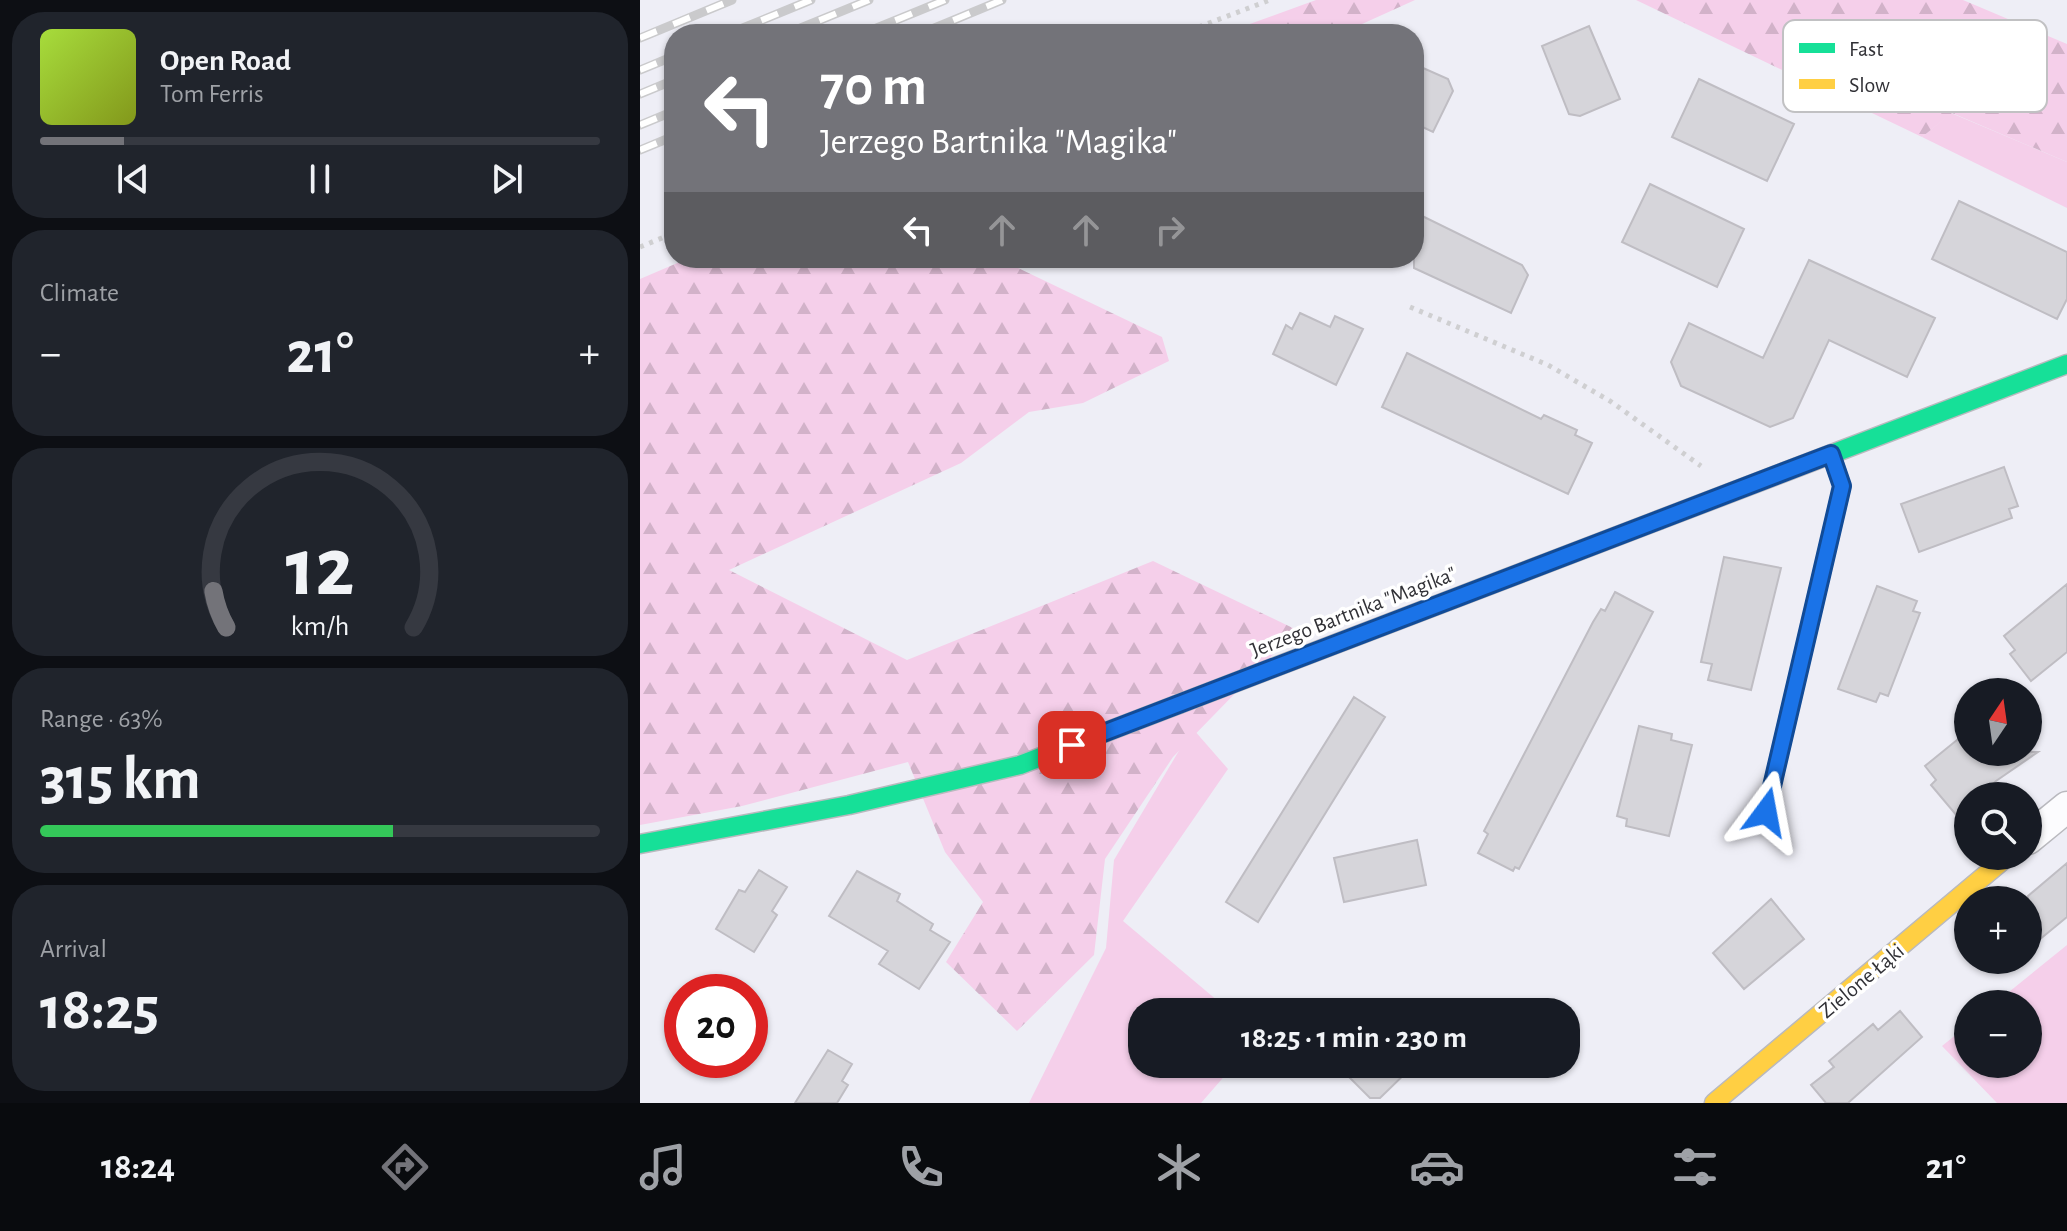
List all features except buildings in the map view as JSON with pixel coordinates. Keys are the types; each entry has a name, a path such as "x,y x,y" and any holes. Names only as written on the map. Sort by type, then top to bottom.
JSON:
{"street":[{"name":"Jerzego Bartnika \"Magika\"","path":"640,844 849,805 1020,765 2067,364"},
{"path":"2042,828 2067,807"},
{"name":"Zielone Łąki","path":"1714,1103 1991,870"}],"lane":[{"path":"1766,812 1842,486 1831,454"}],"path":[{"path":"1206,24 1270,0"},
{"path":"640,247 664,237"},
{"path":"1410,307 1548,365 1610,401 1685,453 1732,492"}],"green space":[{"path":"1316,0 1415,0 1362,24 1250,24"},
{"path":"1636,0 1963,0 2010,20 1783,20 1783,70"},
{"path":"2047,36 2067,44 2067,162 1952,113 1922,137 1870,112 2047,112"},
{"path":"1951,113 2067,162 2067,208 1922,137"},
{"path":"666,268 1018,268 1162,337 1169,361 1083,403 1029,412 961,463 729,570 907,660 1153,561 1297,630 1173,757 1105,859 1094,955 1017,1031 946,962 983,902 945,852 908,762 742,806 640,825 640,279"},
{"path":"1180,714 1228,769 1123,921 1214,998 1128,998 1128,1078 1223,1078 1201,1103 1029,1103 1106,948 1114,860 1180,749"},
{"path":"2067,945 2067,1103 1997,1103 1973,1078 2042,1078 2042,990 2011,990 2031,974 2042,974 2042,965"},
{"path":"1954,1036 1954,1058 1942,1046"}],"railway":[{"path":"674,24 732,0"},
{"path":"752,24 811,0"},
{"path":"810,24 869,0"},
{"path":"886,24 945,0"},
{"path":"944,24 1002,0"},
{"path":"640,38 664,28"},
{"path":"640,70 664,60"},
{"path":"640,94 664,84"},
{"path":"640,125 664,115"},
{"path":"640,150 664,140"}],"traffic: fast":[{"path":"1659,520 2067,364"},
{"path":"640,844 849,805 1020,765 1179,704"}],"traffic: slow":[{"path":"1179,704 1659,520"},
{"path":"1714,1103 1991,870"}],"route":[{"path":"1072,745 1831,454 1842,486 1766,812"}]}
